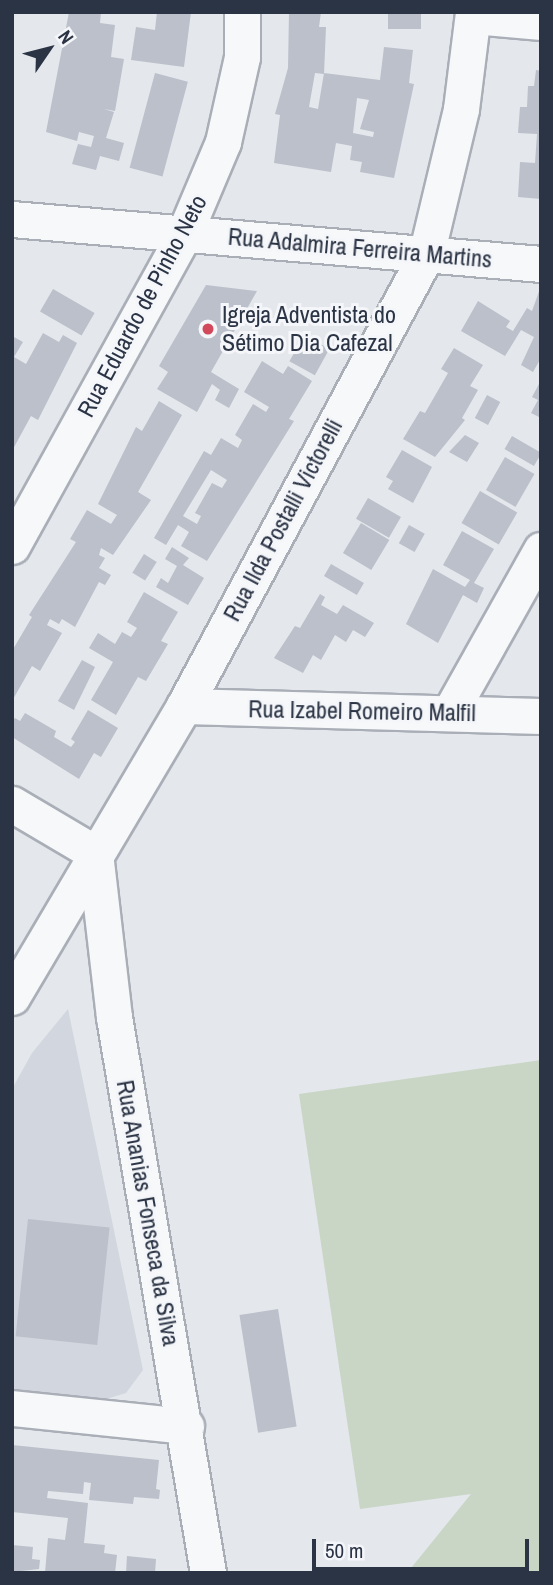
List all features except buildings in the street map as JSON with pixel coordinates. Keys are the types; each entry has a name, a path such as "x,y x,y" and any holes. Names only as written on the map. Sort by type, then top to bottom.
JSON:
{"street":[{"name":"Rua Eduardo de Pinho Neto","path":"12,546 185,232 223,142 242,57 242,12"},
{"path":"474,14 541,22"},
{"name":"Rua Ilda Postalli Victorelli","path":"12,997 184,706 426,255 461,109 474,14"},
{"name":"Rua Adalmira Ferreira Martins","path":"12,219 541,264"},
{"path":"450,712 541,550"},
{"name":"Rua Izabel Romeiro Malfil","path":"184,706 541,716"},
{"path":"12,804 95,853"},
{"name":"Rua Ananias Fonseca da Silva","path":"95,853 114,1017 186,1426 208,1573"},
{"path":"12,1408 186,1426"}],"shaded area":[{"path":"68,1009 143,1370 126,1393 90,1404 12,1395 12,1089 32,1053"}],"green space":[{"path":"541,1060 541,1573 407,1573 471,1494 360,1509 299,1094"}],"place":[{"name":"Igreja Adventista do Sétimo Dia Cafezal","path":"208,329"}]}
